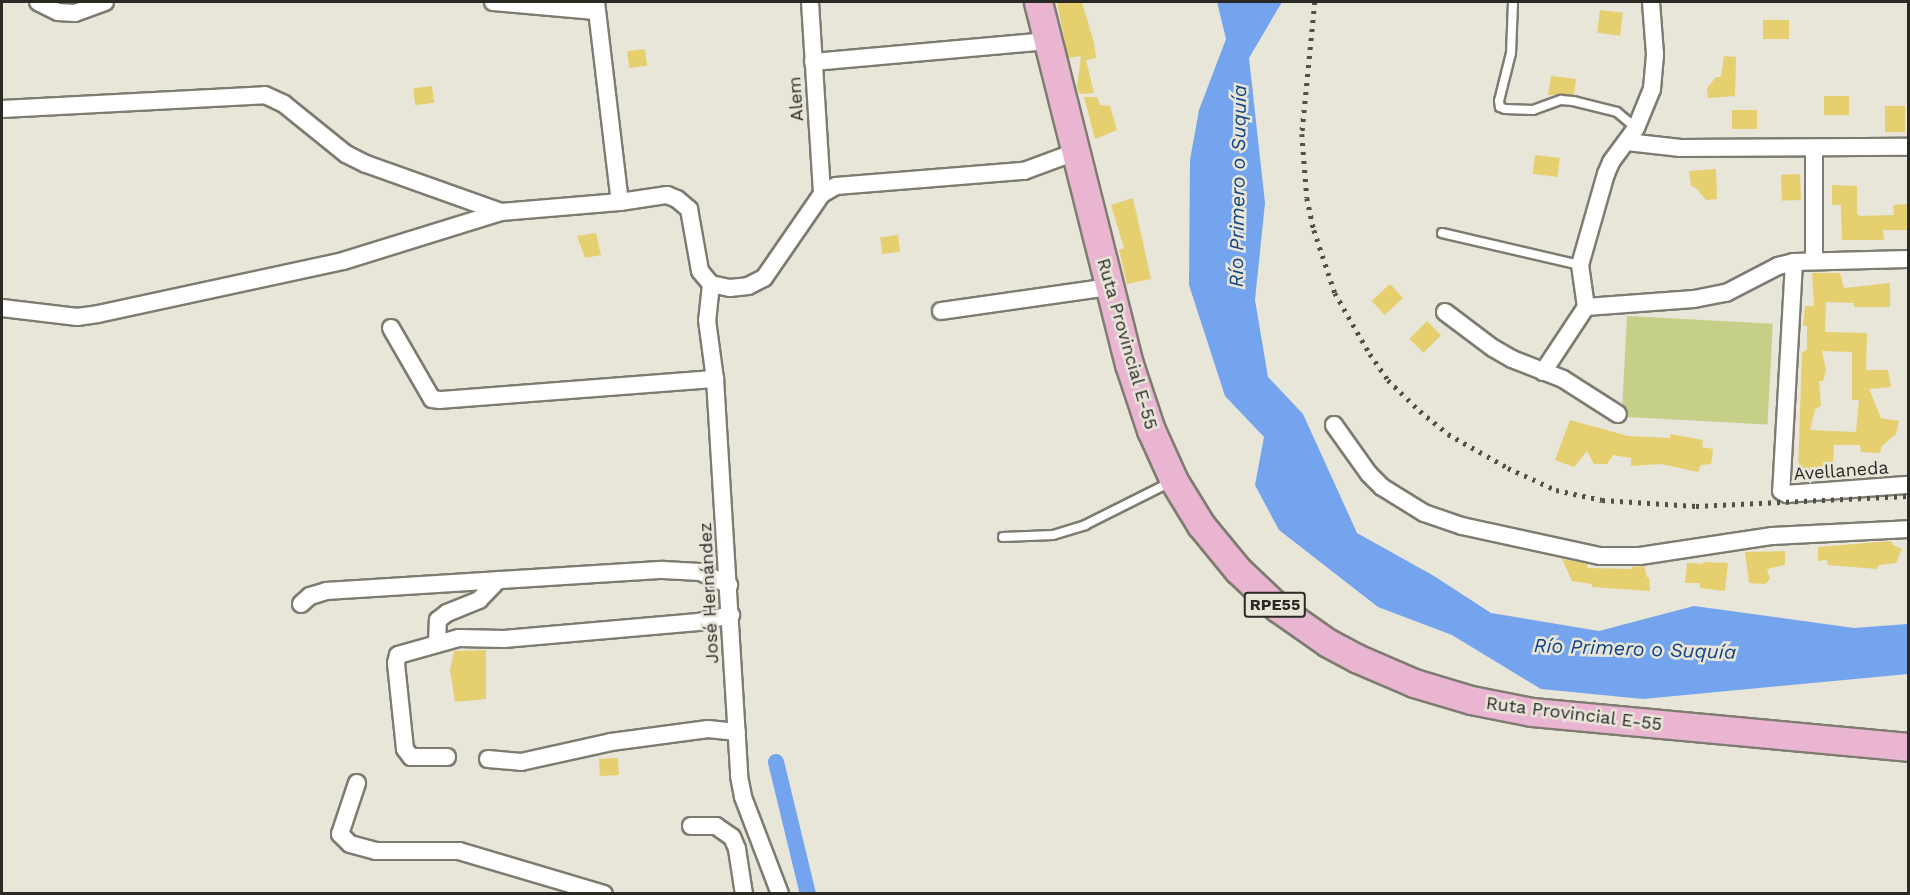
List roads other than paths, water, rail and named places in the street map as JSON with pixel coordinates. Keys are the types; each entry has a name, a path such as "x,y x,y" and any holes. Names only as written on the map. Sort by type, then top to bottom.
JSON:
{"main road":[{"name":"Ruta Provincial E-55","path":"1038,2 1108,287 1139,398 1174,481 1219,548 1278,608 1328,643 1414,683 1471,700 1532,712 1908,747"}],"street":[{"path":"38,2 58,12 75,13 105,2"},
{"path":"493,2 596,6 620,202"},
{"name":"Alem","path":"810,2 822,194"},
{"path":"1543,372 1586,307 1580,265 1606,174 1611,162 1632,135 1652,89 1654,74 1650,2"},
{"path":"813,62 1048,41"},
{"path":"2,109 265,95 284,104 346,154 366,164 501,212"},
{"path":"1632,135 1682,148 1908,147"},
{"path":"1814,148 1814,261"},
{"path":"2,308 77,317 123,310 343,261 501,212 620,202 667,195 677,199 689,209 700,271 711,284 730,288 748,286 764,278 822,194 836,186 850,183 1024,171 1075,152"},
{"path":"1586,307 1694,299 1726,293 1778,266 1794,262 1908,259"},
{"name":"Avellaneda","path":"1794,262 1780,488 1787,494 1908,486"},
{"name":"José Hernández","path":"711,284 707,320 715,379 731,615 738,776 743,797 780,894"},
{"path":"941,311 1108,287"},
{"path":"1445,312 1493,348 1563,379 1618,414"},
{"path":"391,328 432,399 715,379"},
{"path":"1334,425 1369,474 1382,487 1424,513 1462,526 1600,556 1640,556 1781,536 1908,529"},
{"path":"301,604 310,596 326,591 683,570 700,572 729,585"},
{"path":"437,644 438,620 447,613 479,600 498,580"},
{"path":"447,757 411,757 405,749 396,663 398,655 459,638 504,639 698,622 731,615"},
{"path":"488,759 521,762 611,742 708,729 736,732"},
{"path":"357,783 340,834 350,844 376,851 459,851 604,894"},
{"path":"691,826 716,826 732,837 737,849 744,894"}],"lane":[{"path":"1513,2 1511,53 1499,101 1500,106 1505,109 1533,110 1561,100 1573,101 1617,112 1632,135"},
{"path":"1442,233 1580,265"},
{"path":"1003,537 1053,535 1085,525 1174,481"}],"water":[{"name":"Río Primero o Suquía","path":"1217,2 1282,2 1249,58 1265,203 1255,300 1268,377 1303,414 1357,533 1434,576 1491,613 1599,631 1694,606 1854,628 1908,624 1908,674 1643,699 1541,689 1452,635 1378,607 1279,530 1255,485 1264,437 1225,396 1189,285 1190,160 1199,110 1226,39"}],"waterway":[{"path":"776,762 808,894"}],"railway":[{"path":"1315,2 1302,134 1307,198 1314,230 1335,293 1370,354 1388,380 1420,411 1448,434 1508,468 1556,490 1602,500 1696,506 1908,496"}]}
